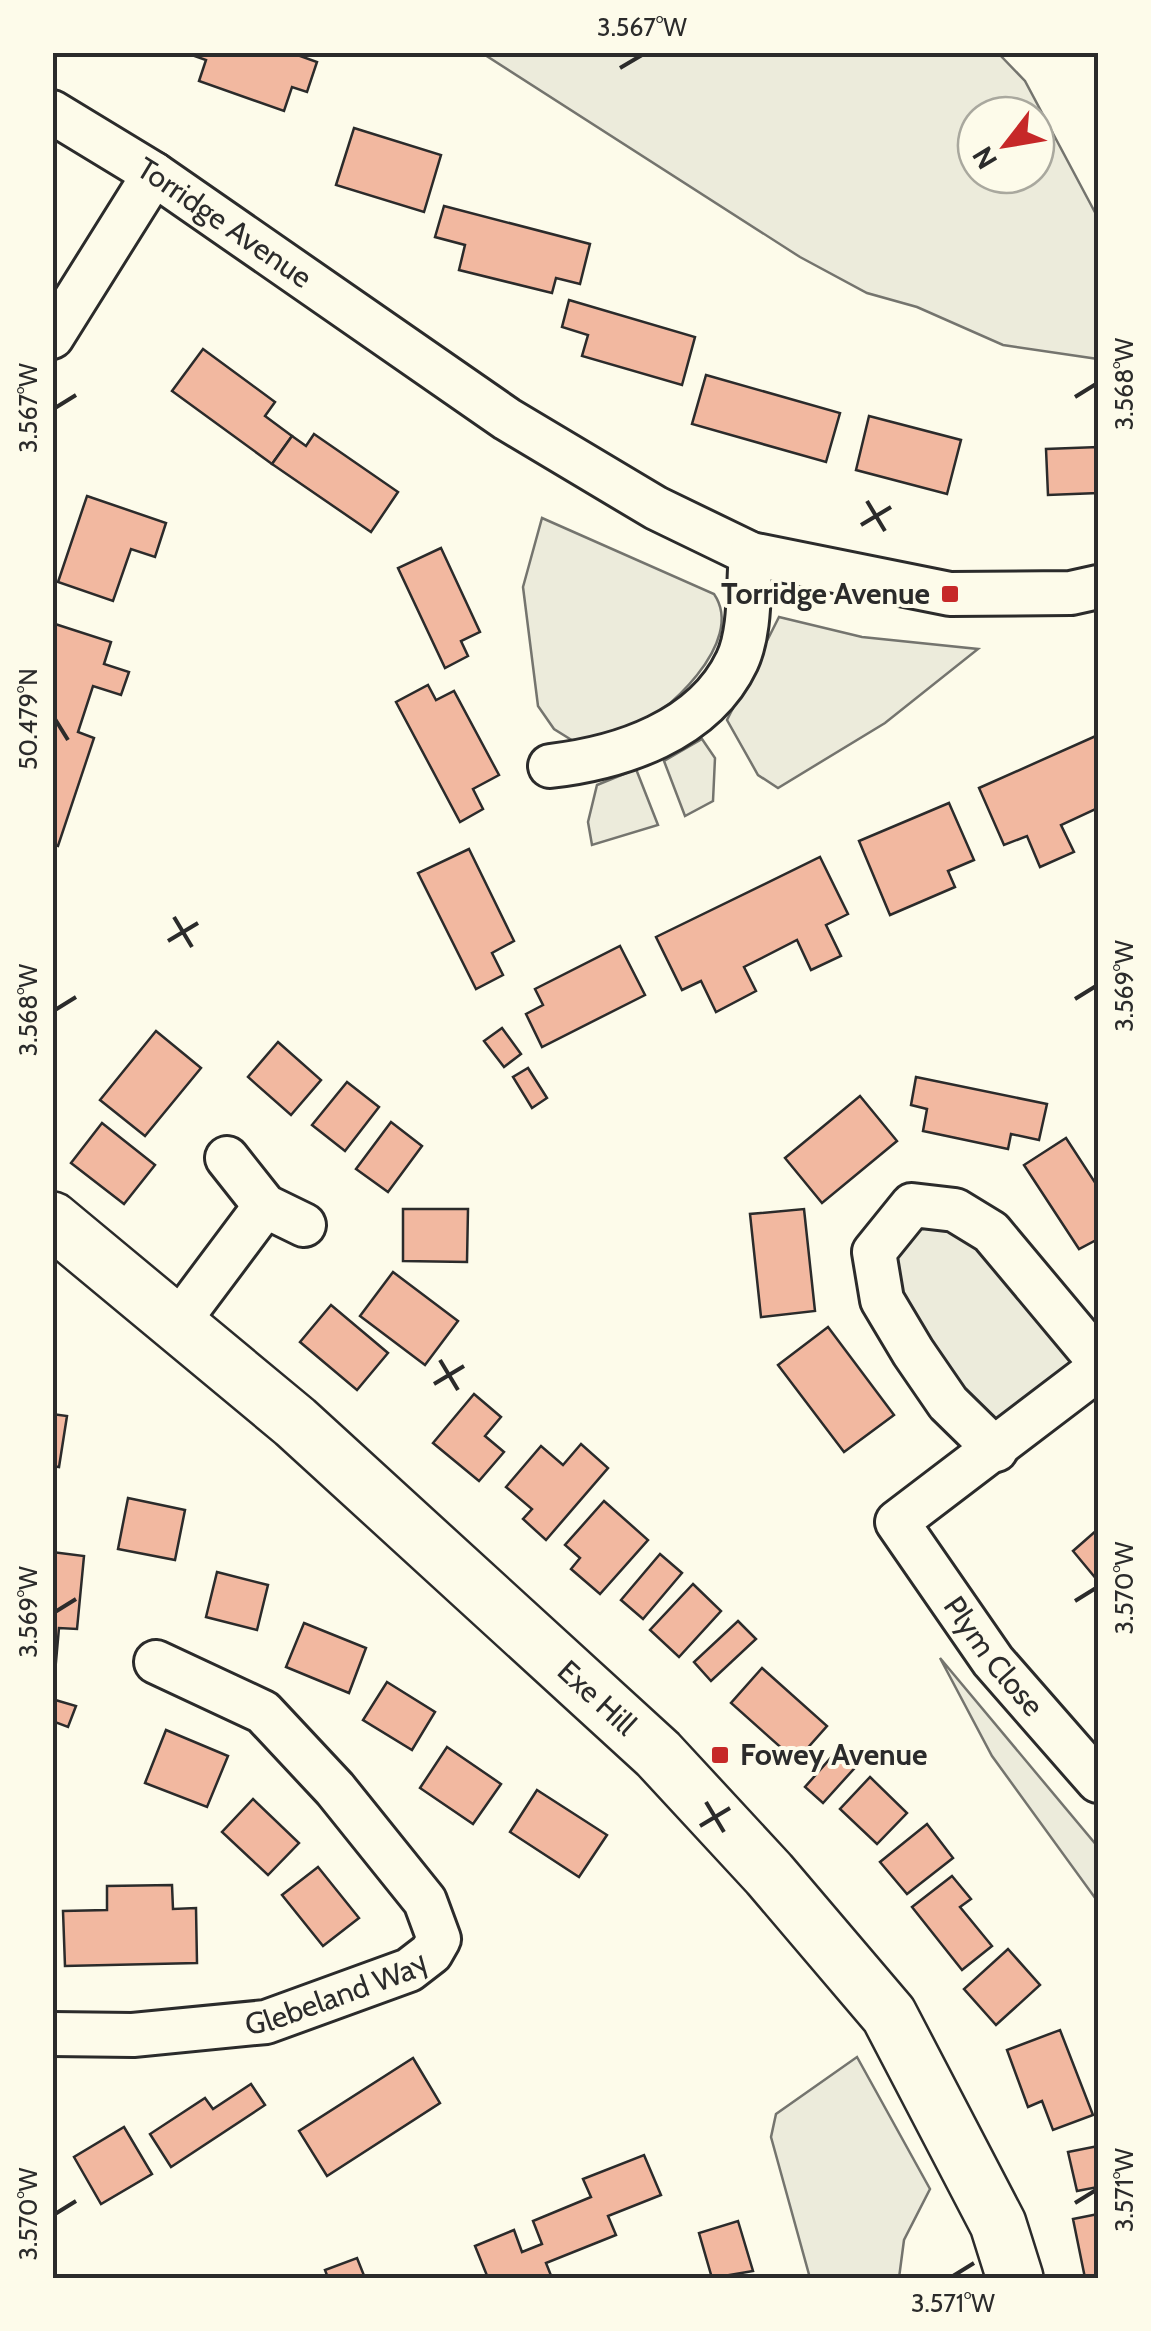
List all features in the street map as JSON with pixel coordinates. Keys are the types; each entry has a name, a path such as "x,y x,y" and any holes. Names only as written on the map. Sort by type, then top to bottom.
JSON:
{"street":[{"name":"Torridge Avenue","path":"52,112 154,174 507,419 656,508 751,554 950,594 1071,593 1098,587"},
{"path":"52,338 154,174"},
{"path":"550,766 602,760 646,744 687,718 716,692 738,659 751,554"},
{"path":"226,1158 266,1206 304,1225"},
{"path":"1098,1360 990,1232 955,1210 912,1205 874,1252 882,1300 948,1403 996,1450 1098,1369"},
{"path":"179,1321 266,1206"},
{"name":"Exe Hill","path":"52,1220 179,1321 658,1754 769,1874 890,2015 998,2224 1015,2278"},
{"name":"Plym Close","path":"996,1450 897,1522 994,1660 1098,1781"},
{"name":"Glebeland Way","path":"52,2034 133,2036 266,2022 408,1970 431,1954 439,1939 424,1900 335,1790 263,1712 156,1662"}],"shaded area":[{"path":"482,53 998,53 1025,81 1032,95 956,95 956,195 1056,195 1056,139 1098,218 1098,359 1003,345 917,307 867,293 800,257"},
{"path":"542,518 714,594 721,613 720,634 697,675 660,711 620,736 578,744 554,729 538,706 523,587"},
{"path":"779,617 862,637 978,649 885,723 778,788 758,775 727,720"},
{"path":"702,739 715,758 713,801 685,816 664,761"},
{"path":"636,769 658,825 592,845 588,822 597,785"},
{"path":"955,1210 1098,1360 996,1450 912,1352 889,1230"},
{"path":"940,1658 1098,1847 1098,1902 992,1756"},
{"path":"857,2057 930,2189 904,2240 899,2278 810,2278 771,2137 776,2114"}],"building":[{"path":"289,52 317,62 307,92 292,87 284,111 199,81 206,60 189,54"},
{"path":"354,128 441,155 424,212 336,185"},
{"path":"444,206 590,244 580,284 556,278 552,293 459,270 465,245 435,237"},
{"path":"569,300 695,337 682,385 582,356 588,335 562,327"},
{"path":"203,349 275,402 265,416 292,436 272,464 172,391"},
{"path":"706,375 840,413 826,462 692,424"},
{"path":"869,416 961,440 947,494 856,470"},
{"path":"314,434 398,492 371,532 272,464 292,436 306,446"},
{"path":"1098,447 1098,493 1048,495 1046,449"},
{"path":"87,496 166,523 155,557 131,549 113,601 58,582"},
{"path":"441,548 480,632 461,641 468,656 445,668 398,568"},
{"path":"52,623 111,642 104,664 129,672 121,695 93,686 78,732 94,738 58,846 52,844"},
{"path":"428,685 436,700 454,691 499,775 473,789 483,809 460,822 396,702"},
{"path":"1098,735 1098,808 1061,825 1074,852 1040,867 1027,836 1004,845 979,788"},
{"path":"949,803 974,860 948,871 955,887 890,915 859,841"},
{"path":"469,849 514,941 492,953 503,975 476,989 418,873"},
{"path":"820,857 848,914 826,925 841,956 811,970 797,940 744,967 756,991 716,1012 701,981 682,990 656,937"},
{"path":"620,946 645,995 542,1047 526,1014 543,1005 535,989"},
{"path":"502,1028 521,1054 504,1067 484,1041"},
{"path":"156,1031 201,1068 145,1136 100,1100"},
{"path":"278,1042 321,1080 291,1115 248,1077"},
{"path":"528,1068 547,1098 532,1108 513,1077"},
{"path":"916,1077 1047,1104 1039,1140 1011,1134 1008,1149 923,1131 927,1109 911,1105"},
{"path":"347,1082 379,1107 345,1151 312,1125"},
{"path":"860,1096 897,1141 822,1203 785,1158"},
{"path":"391,1122 422,1146 388,1192 356,1169"},
{"path":"102,1123 155,1165 124,1204 71,1163"},
{"path":"1066,1138 1098,1187 1098,1239 1079,1249 1024,1165"},
{"path":"403,1209 468,1209 467,1262 403,1261"},
{"path":"804,1209 815,1311 761,1317 750,1214"},
{"path":"393,1272 458,1321 425,1365 360,1316"},
{"path":"331,1305 388,1353 357,1390 300,1342"},
{"path":"828,1327 894,1415 844,1452 778,1365"},
{"path":"474,1394 501,1417 485,1436 504,1452 479,1481 433,1443"},
{"path":"52,1414 67,1416 59,1467 52,1466"},
{"path":"581,1444 608,1468 546,1540 523,1519 532,1509 506,1487 541,1446 563,1465"},
{"path":"128,1498 185,1510 175,1560 118,1549"},
{"path":"604,1501 648,1540 600,1594 571,1569 580,1558 565,1545"},
{"path":"1098,1529 1098,1581 1073,1551"},
{"path":"52,1552 84,1556 77,1629 59,1628 54,1684"},
{"path":"660,1554 682,1573 643,1619 621,1600"},
{"path":"217,1572 268,1585 257,1630 206,1617"},
{"path":"693,1584 721,1611 679,1657 650,1630"},
{"path":"738,1621 756,1639 711,1681 694,1662"},
{"path":"304,1623 366,1648 349,1693 286,1667"},
{"path":"762,1668 827,1726 796,1761 731,1703"},
{"path":"387,1682 435,1712 412,1750 363,1720"},
{"path":"52,1699 76,1706 68,1727 52,1721"},
{"path":"166,1730 228,1756 207,1807 145,1783"},
{"path":"842,1745 861,1761 823,1803 805,1787"},
{"path":"447,1747 501,1784 473,1824 420,1788"},
{"path":"870,1777 907,1813 877,1844 840,1809"},
{"path":"537,1790 607,1835 579,1877 510,1832"},
{"path":"253,1799 299,1843 268,1875 222,1832"},
{"path":"927,1824 953,1858 907,1894 880,1862"},
{"path":"318,1867 359,1918 323,1946 282,1895"},
{"path":"952,1876 971,1899 960,1907 992,1946 962,1970 912,1907"},
{"path":"172,1885 173,1909 196,1908 197,1963 65,1966 63,1911 107,1910 107,1886"},
{"path":"1008,1949 1040,1985 996,2025 964,1989"},
{"path":"1060,2030 1093,2115 1053,2130 1042,2101 1028,2107 1007,2050"},
{"path":"413,2058 440,2103 327,2176 299,2131"},
{"path":"251,2084 265,2105 171,2167 150,2134 205,2098 213,2109"},
{"path":"124,2127 152,2174 101,2204 74,2157"},
{"path":"1098,2146 1098,2187 1077,2191 1068,2152"},
{"path":"644,2155 661,2195 608,2216 616,2235 546,2263 552,2278 488,2278 475,2246 514,2230 522,2252 542,2244 533,2221 591,2197 583,2179"},
{"path":"1098,2214 1098,2278 1085,2278 1073,2219"},
{"path":"738,2221 753,2271 712,2278 699,2233"},
{"path":"357,2258 365,2278 328,2278 325,2270"}],"place":[{"name":"Torridge Avenue","path":"950,594"},
{"name":"Fowey Avenue","path":"720,1755"}]}
